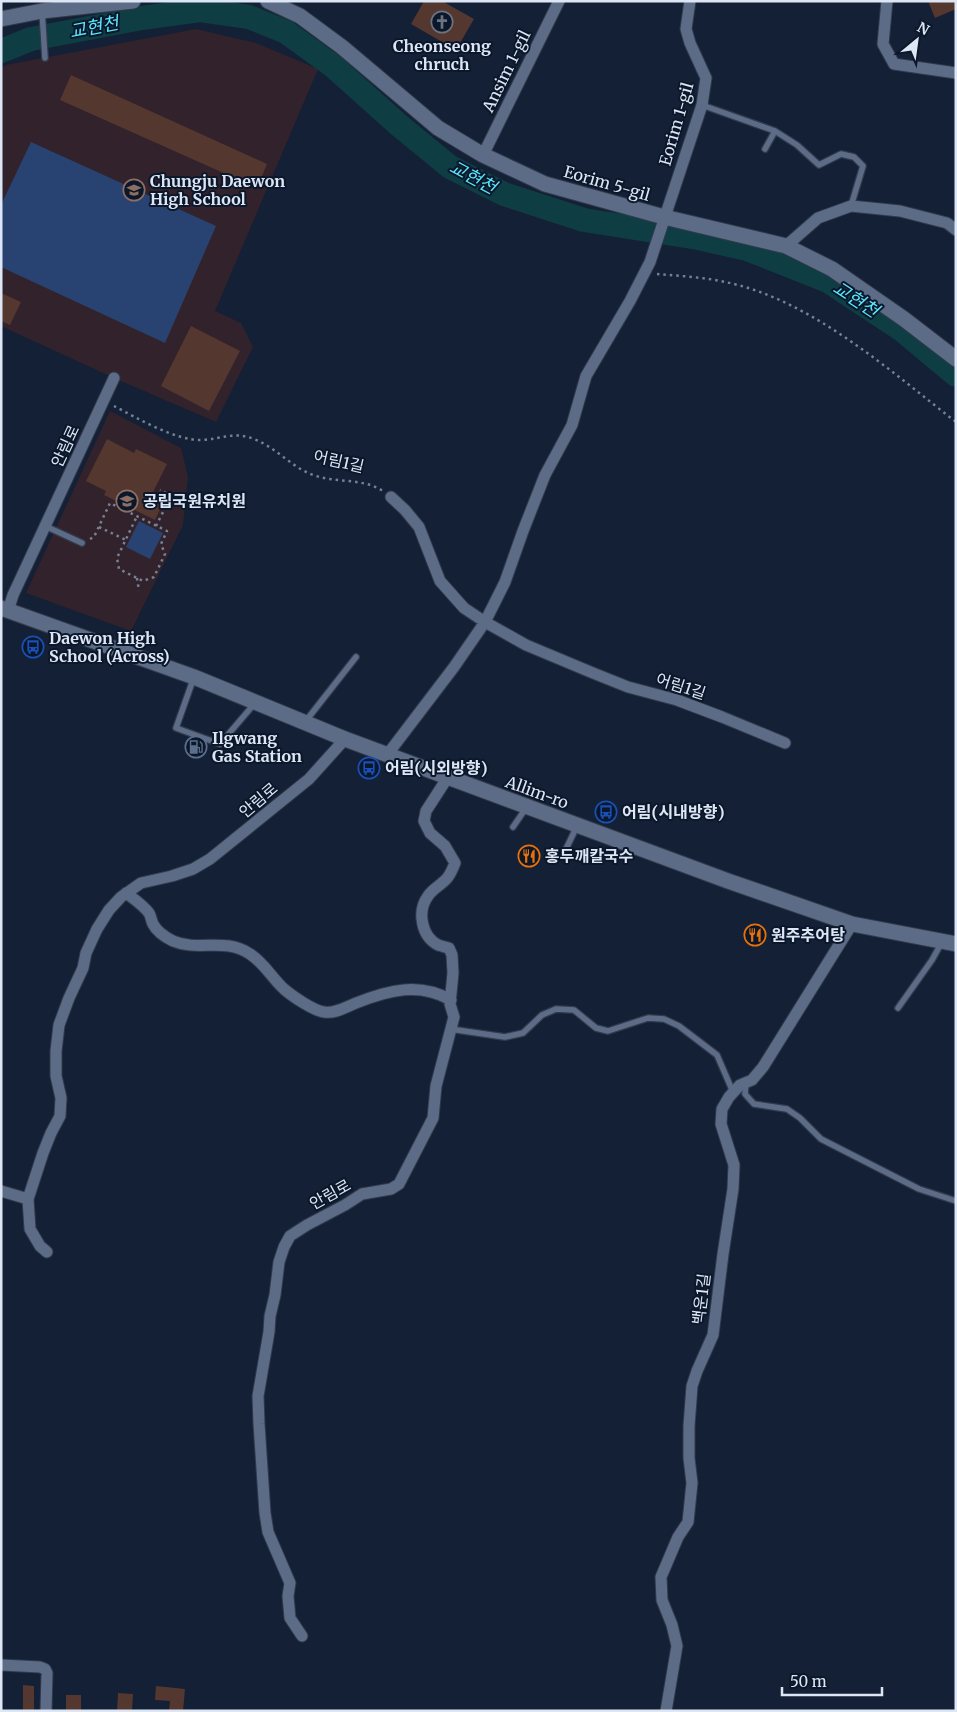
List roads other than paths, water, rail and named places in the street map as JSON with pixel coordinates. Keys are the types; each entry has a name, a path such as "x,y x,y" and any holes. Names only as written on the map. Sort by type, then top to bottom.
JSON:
{"street":[{"path":"1,19 42,11 133,1"},
{"name":"Eorim 5-gil","path":"268,1 300,16 342,47 438,128 483,155 545,184 662,223 786,246 832,269 904,319 956,359"},
{"name":"Ansim 1-gil","path":"483,155 559,1"},
{"name":"Eorim 1-gil","path":"485,622 505,582 545,475 572,425 586,376 630,302 647,267 702,105 706,78 690,43 686,29 690,1"},
{"path":"887,1 883,44 894,64 956,73"},
{"path":"786,246 818,218 851,206 900,211 947,223 956,230"},
{"name":"안림로","path":"5,609 114,378"},
{"name":"어림1길","path":"391,497 419,527 440,581 464,608 485,622 526,645 593,673 628,687 686,704 785,743"},
{"name":"Allim-ro","path":"5,609 194,677 387,755 852,924 949,943"},
{"path":"387,755 454,667 485,622"},
{"name":"안림로","path":"47,1252 40,1246 30,1229 28,1199 48,1140 60,1116 61,1098 56,1076 56,1051 60,1025 68,998 83,968 86,953 97,929 109,910 126,893 141,883 193,869 210,859 310,779 345,739"},
{"name":"안림로","path":"302,1636 290,1618 288,1596 290,1583 268,1532 265,1513 258,1396 279,1262 290,1236 308,1224 362,1194 391,1189 399,1184 434,1118 436,1086 454,1017 451,1000 452,955 449,948 436,944 428,936 422,924 422,912 426,898 434,888 448,878 456,863 445,846 430,833 424,821 426,811 448,777"},
{"path":"126,893 139,902 162,935 187,945 224,944 236,946 261,963 285,990 311,1007 324,1012 337,1011 382,993 397,991 429,990 451,1000"},
{"name":"백운1길","path":"666,1711 677,1646 662,1600 661,1577 678,1537 688,1522 692,1483 689,1458 689,1426 692,1386 713,1335 722,1254 733,1189 734,1165 721,1124 722,1109 733,1092 740,1085 752,1080 763,1067 852,924"},
{"path":"1,1191 28,1199"},
{"path":"1,1665 40,1667 45,1669 47,1673 46,1711"}],"lane":[{"path":"42,11 45,58"},
{"path":"702,105 775,131 797,145 819,165 842,154 854,157 863,166 851,206"},
{"path":"765,149 775,131"},
{"path":"45,526 82,543"},
{"path":"305,722 356,657"},
{"path":"194,677 176,728 220,744 256,702"},
{"path":"513,827 527,806"},
{"path":"566,849 577,825"},
{"path":"898,1008 932,960 949,943"},
{"path":"450,1029 505,1037 522,1033 542,1015 556,1009 574,1010 596,1028 608,1031 648,1018 664,1019 679,1026 717,1055 733,1092"},
{"path":"746,1082 745,1094 754,1104 787,1109 800,1118 821,1138 919,1189 956,1201"}],"waterway":[{"name":"교현천","path":"1,51 31,39 142,18 200,10 249,17 286,32 333,66 400,126 450,167 504,194 584,220 698,238 747,249 828,281 902,330 956,375"}],"place":[{"name":"Cheonseong chruch","path":"442,22"},
{"name":"Chungju Daewon High School","path":"134,190"},
{"name":"공립국원유치원","path":"127,501"},
{"name":"Daewon High School (Across)","path":"33,647"},
{"name":"Ilgwang Gas Station","path":"196,747"},
{"name":"어림(시외방향)","path":"369,768"},
{"name":"어림(시내방향)","path":"606,812"},
{"name":"홍두깨칼국수","path":"529,856"},
{"name":"원주추어탕","path":"755,935"}]}
